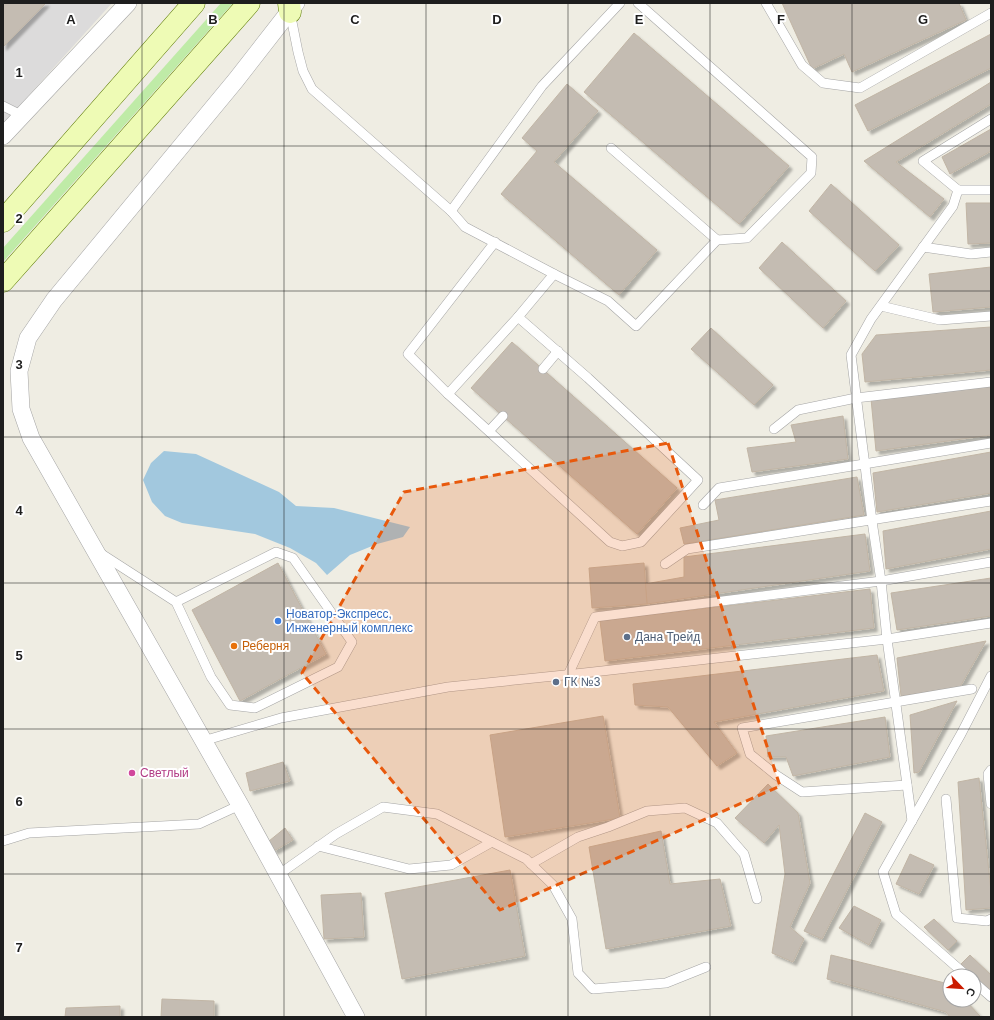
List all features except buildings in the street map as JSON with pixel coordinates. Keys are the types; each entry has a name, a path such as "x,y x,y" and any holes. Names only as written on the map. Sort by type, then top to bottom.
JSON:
{"main road":[{"path":"3,221 194,3"},
{"path":"3,281 249,3"}],"street":[{"path":"3,136 21,115 128,3"},
{"path":"292,6 236,80 54,300 28,338 19,372 20,409 31,438 240,805 356,1017"}],"lane":[{"path":"451,211 542,86 620,3"},
{"path":"292,6 298,52 303,71 312,89 451,211 465,227 608,301 636,326 717,240 747,238 811,173 812,157 638,3"},
{"path":"766,3 802,66 823,83 860,88 991,13"},
{"path":"3,106 21,115"},
{"path":"991,119 923,161 958,190 991,190"},
{"path":"611,148 717,240"},
{"path":"912,821 887,639 881,581 864,464 851,355 871,319 953,206 958,190"},
{"path":"496,242 408,354 448,394 610,542 622,546 641,542 698,480 518,316"},
{"path":"923,247 971,254 991,252"},
{"path":"448,394 554,274"},
{"path":"881,306 940,320 991,316"},
{"path":"543,369 558,351"},
{"path":"774,429 798,410 856,398 991,382"},
{"path":"489,431 503,416"},
{"path":"702,505 719,488 991,443"},
{"path":"665,564 687,550 991,501"},
{"path":"95,550 176,602 211,677 230,705 255,708 338,667 352,642 293,558 276,552 176,602"},
{"path":"568,675 595,617 881,581 991,562"},
{"path":"203,741 281,718 448,687 887,639 991,623"},
{"path":"958,968 896,914 883,872 961,734 991,676"},
{"path":"907,785 802,792 776,775 750,754 742,728 972,689"},
{"path":"991,770 988,774 991,804"},
{"path":"946,799 957,918 986,921 991,919"},
{"path":"3,841 29,833 199,824 240,805"},
{"path":"278,875 336,834 383,807 437,814 526,859 553,885 572,919 578,973 594,989 666,983 706,967"},
{"path":"532,864 578,837 608,827 647,811 685,808 717,823 744,854 757,899"},
{"path":"318,846 410,869 451,865 492,842"},
{"path":"982,989 991,996"}],"highlighted area":[{"path":"668,443 780,786 500,910 302,673 404,492"}],"shaded area":[{"path":"3,3 112,3 3,124"}],"green space":[{"path":"221,3 233,3 3,262 3,248"}],"water":[{"path":"164,451 196,454 279,492 296,506 334,508 410,527 403,537 377,544 350,555 327,575 316,563 290,548 255,534 182,523 165,516 152,502 143,480 151,463"}],"place":[{"name":"Новатор-Экспресс, Инженерный комплекс","path":"278,621"},
{"name":"Дана Трейд","path":"627,637"},
{"name":"Реберня","path":"234,646"},
{"name":"ГК №3","path":"556,682"},
{"name":"Светлый","path":"132,773"}]}
